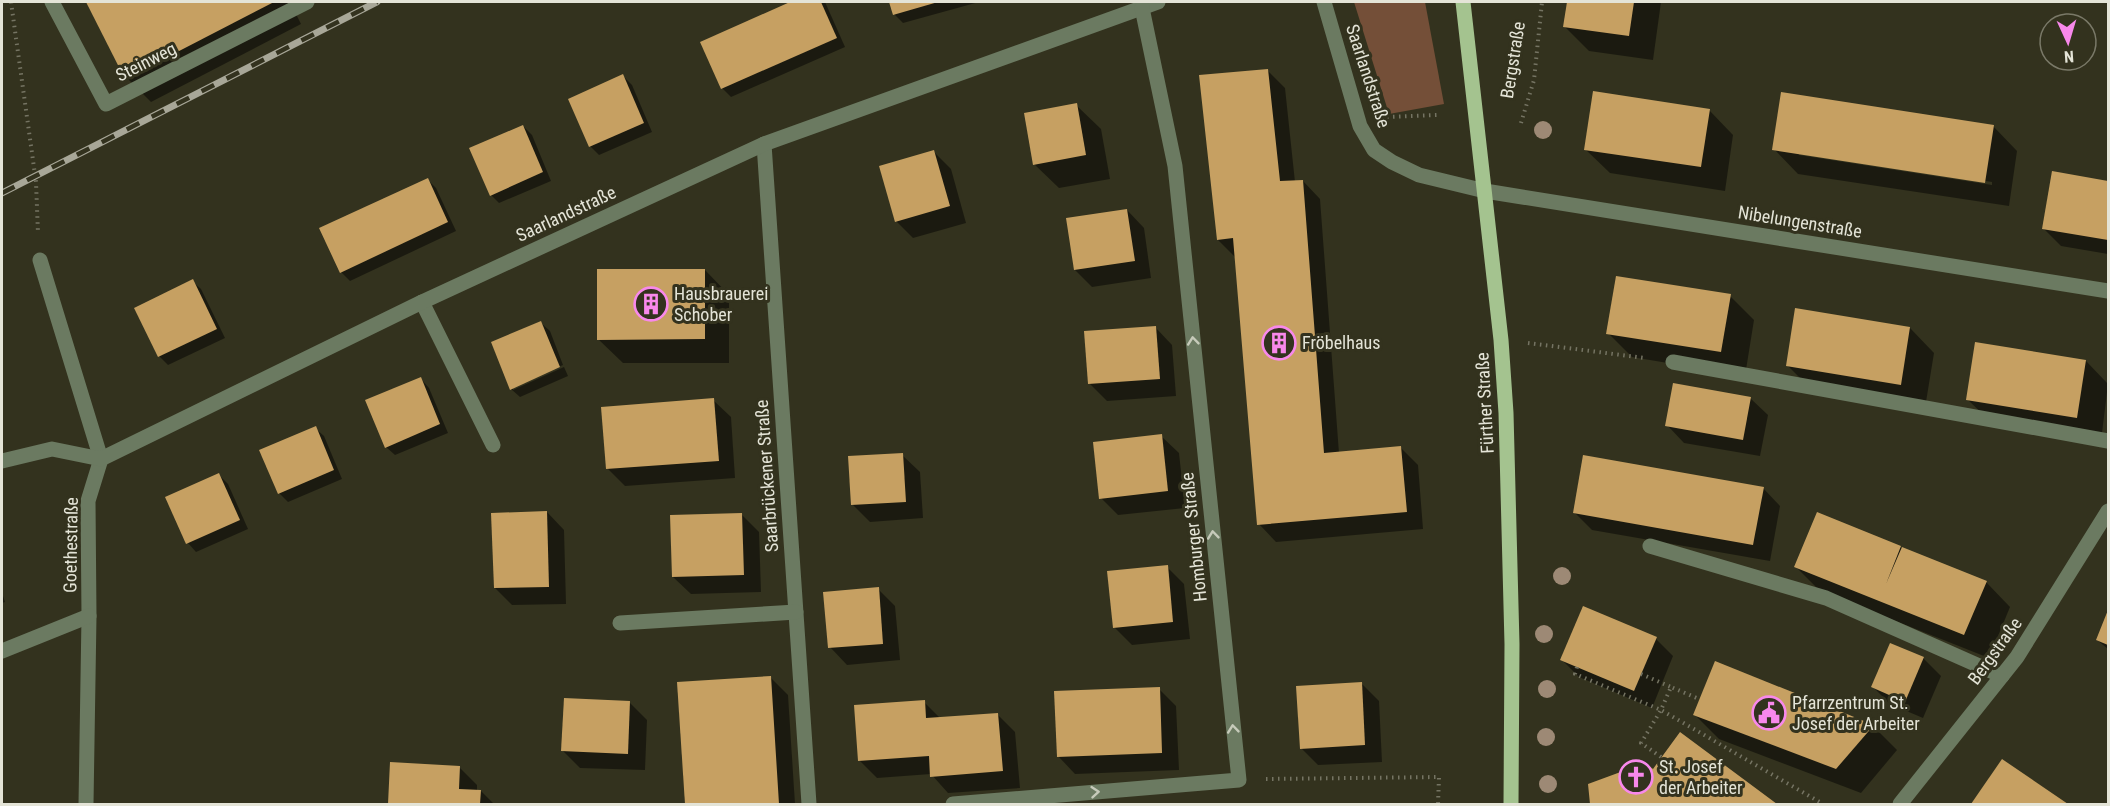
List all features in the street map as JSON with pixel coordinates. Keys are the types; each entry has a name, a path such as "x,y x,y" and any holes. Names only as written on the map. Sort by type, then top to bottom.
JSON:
{"main road":[{"name":"Fürther Straße","path":"1462,2 1501,340 1506,413 1512,644 1510,804"}],"street":[{"name":"Steinweg","path":"52,2 106,104 307,2"},
{"name":"Saarlandstraße","path":"101,459 422,302 764,144 1158,2"},
{"name":"Saarlandstraße","path":"1324,2 1360,126 1374,150 1419,175 1485,191"},
{"name":"Homburger Straße","path":"1142,8 1175,166 1239,780"},
{"name":"Saarbrückener Straße","path":"764,144 809,804"},
{"name":"Nibelungenstraße","path":"1485,191 2109,291"},
{"path":"2,461 52,449 101,459 40,260"},
{"path":"422,302 493,445"},
{"path":"1673,362 2109,441"},
{"name":"Goethestraße","path":"86,804 88,501 101,459"},
{"name":"Bergstraße","path":"1900,804 2018,657 2109,511"},
{"path":"1650,546 1826,598 2002,676"},
{"path":"620,623 796,612"},
{"path":"2,651 89,616"},
{"path":"952,804 1239,780"}],"path":[{"path":"11,2 36,182 40,260"},
{"name":"Bergstraße","path":"1521,123 1534,80 1542,2"},
{"path":"1386,117 1438,115"},
{"path":"1501,340 1673,362"},
{"path":"1577,668 1575,674 1661,710 1823,804"},
{"path":"1641,674 1700,699"},
{"path":"1661,757 1641,743 1661,710 1671,687"},
{"path":"1239,780 1439,777 1438,804"}],"shaded area":[{"path":"1354,2 1425,2 1444,104 1389,114"}],"building":[{"path":"86,2 274,2 125,79"},
{"path":"790,2 821,2 837,38 721,89 700,42"},
{"path":"889,2 938,2 893,15"},
{"path":"1567,2 1634,2 1629,36 1563,27"},
{"name":"Fröbelhaus","path":"1268,69 1280,181 1303,180 1324,453 1401,446 1407,512 1257,525 1233,238 1217,240 1199,75"},
{"path":"623,74 644,123 589,147 568,99"},
{"path":"1593,91 1710,109 1701,167 1584,150"},
{"path":"1781,92 1994,125 1985,183 1772,150"},
{"path":"1077,103 1086,155 1033,165 1024,113"},
{"path":"523,125 543,172 490,196 469,148"},
{"path":"934,150 950,206 895,222 879,166"},
{"path":"2052,171 2108,181 2108,240 2042,229"},
{"path":"428,178 448,222 340,273 319,228"},
{"path":"1127,209 1135,261 1074,270 1066,218"},
{"name":"Hausbrauerei Schober","path":"597,269 705,269 705,339 597,340"},
{"path":"1616,276 1731,294 1721,352 1606,334"},
{"path":"193,279 217,329 158,357 134,308"},
{"path":"1795,308 1910,327 1901,385 1786,366"},
{"path":"541,321 560,367 510,390 491,342"},
{"path":"1156,326 1160,379 1088,384 1084,331"},
{"path":"1975,342 2086,360 2077,418 1966,400"},
{"path":"421,377 440,424 385,448 365,400"},
{"path":"1673,383 1751,397 1743,440 1665,426"},
{"path":"714,398 719,461 606,469 601,407"},
{"path":"316,426 334,470 278,494 259,450"},
{"path":"1162,434 1168,491 1099,499 1093,442"},
{"path":"903,453 906,502 851,505 848,456"},
{"path":"1583,455 1764,487 1753,545 1573,513"},
{"path":"219,473 240,520 186,544 165,497"},
{"path":"547,511 549,587 494,588 491,513"},
{"path":"1817,512 1901,546 1886,584 1902,547 1987,581 1964,635 1794,567"},
{"path":"742,513 744,575 672,577 670,515"},
{"path":"1168,565 1173,622 1113,628 1107,571"},
{"path":"879,587 883,644 828,648 823,592"},
{"path":"1583,606 1657,637 1634,691 1560,660"},
{"path":"2108,610 2108,645 2096,640"},
{"path":"1890,643 1924,657 1905,702 1871,687"},
{"path":"1715,661 1874,725 1836,769 1693,715"},
{"path":"771,676 779,804 685,804 677,682"},
{"path":"1362,682 1365,745 1300,749 1296,686"},
{"path":"1160,687 1162,753 1057,757 1054,691"},
{"path":"564,698 630,701 628,754 561,751"},
{"path":"925,700 926,718 998,713 1003,771 930,777 929,756 858,761 854,705"},
{"path":"1680,732 1777,804 1590,804 1588,784 1645,763 1653,769"},
{"path":"2002,759 2068,804 1971,804"},
{"path":"390,762 460,766 459,789 481,790 480,804 388,804"}],"railway":[{"path":"2,193 377,2"}],"place":[{"name":"Hausbrauerei Schober","path":"651,304"},
{"name":"Fröbelhaus","path":"1279,343"},
{"name":"Pfarrzentrum St. Josef der Arbeiter","path":"1769,713"},
{"name":"St. Josef der Arbeiter","path":"1636,777"}]}
